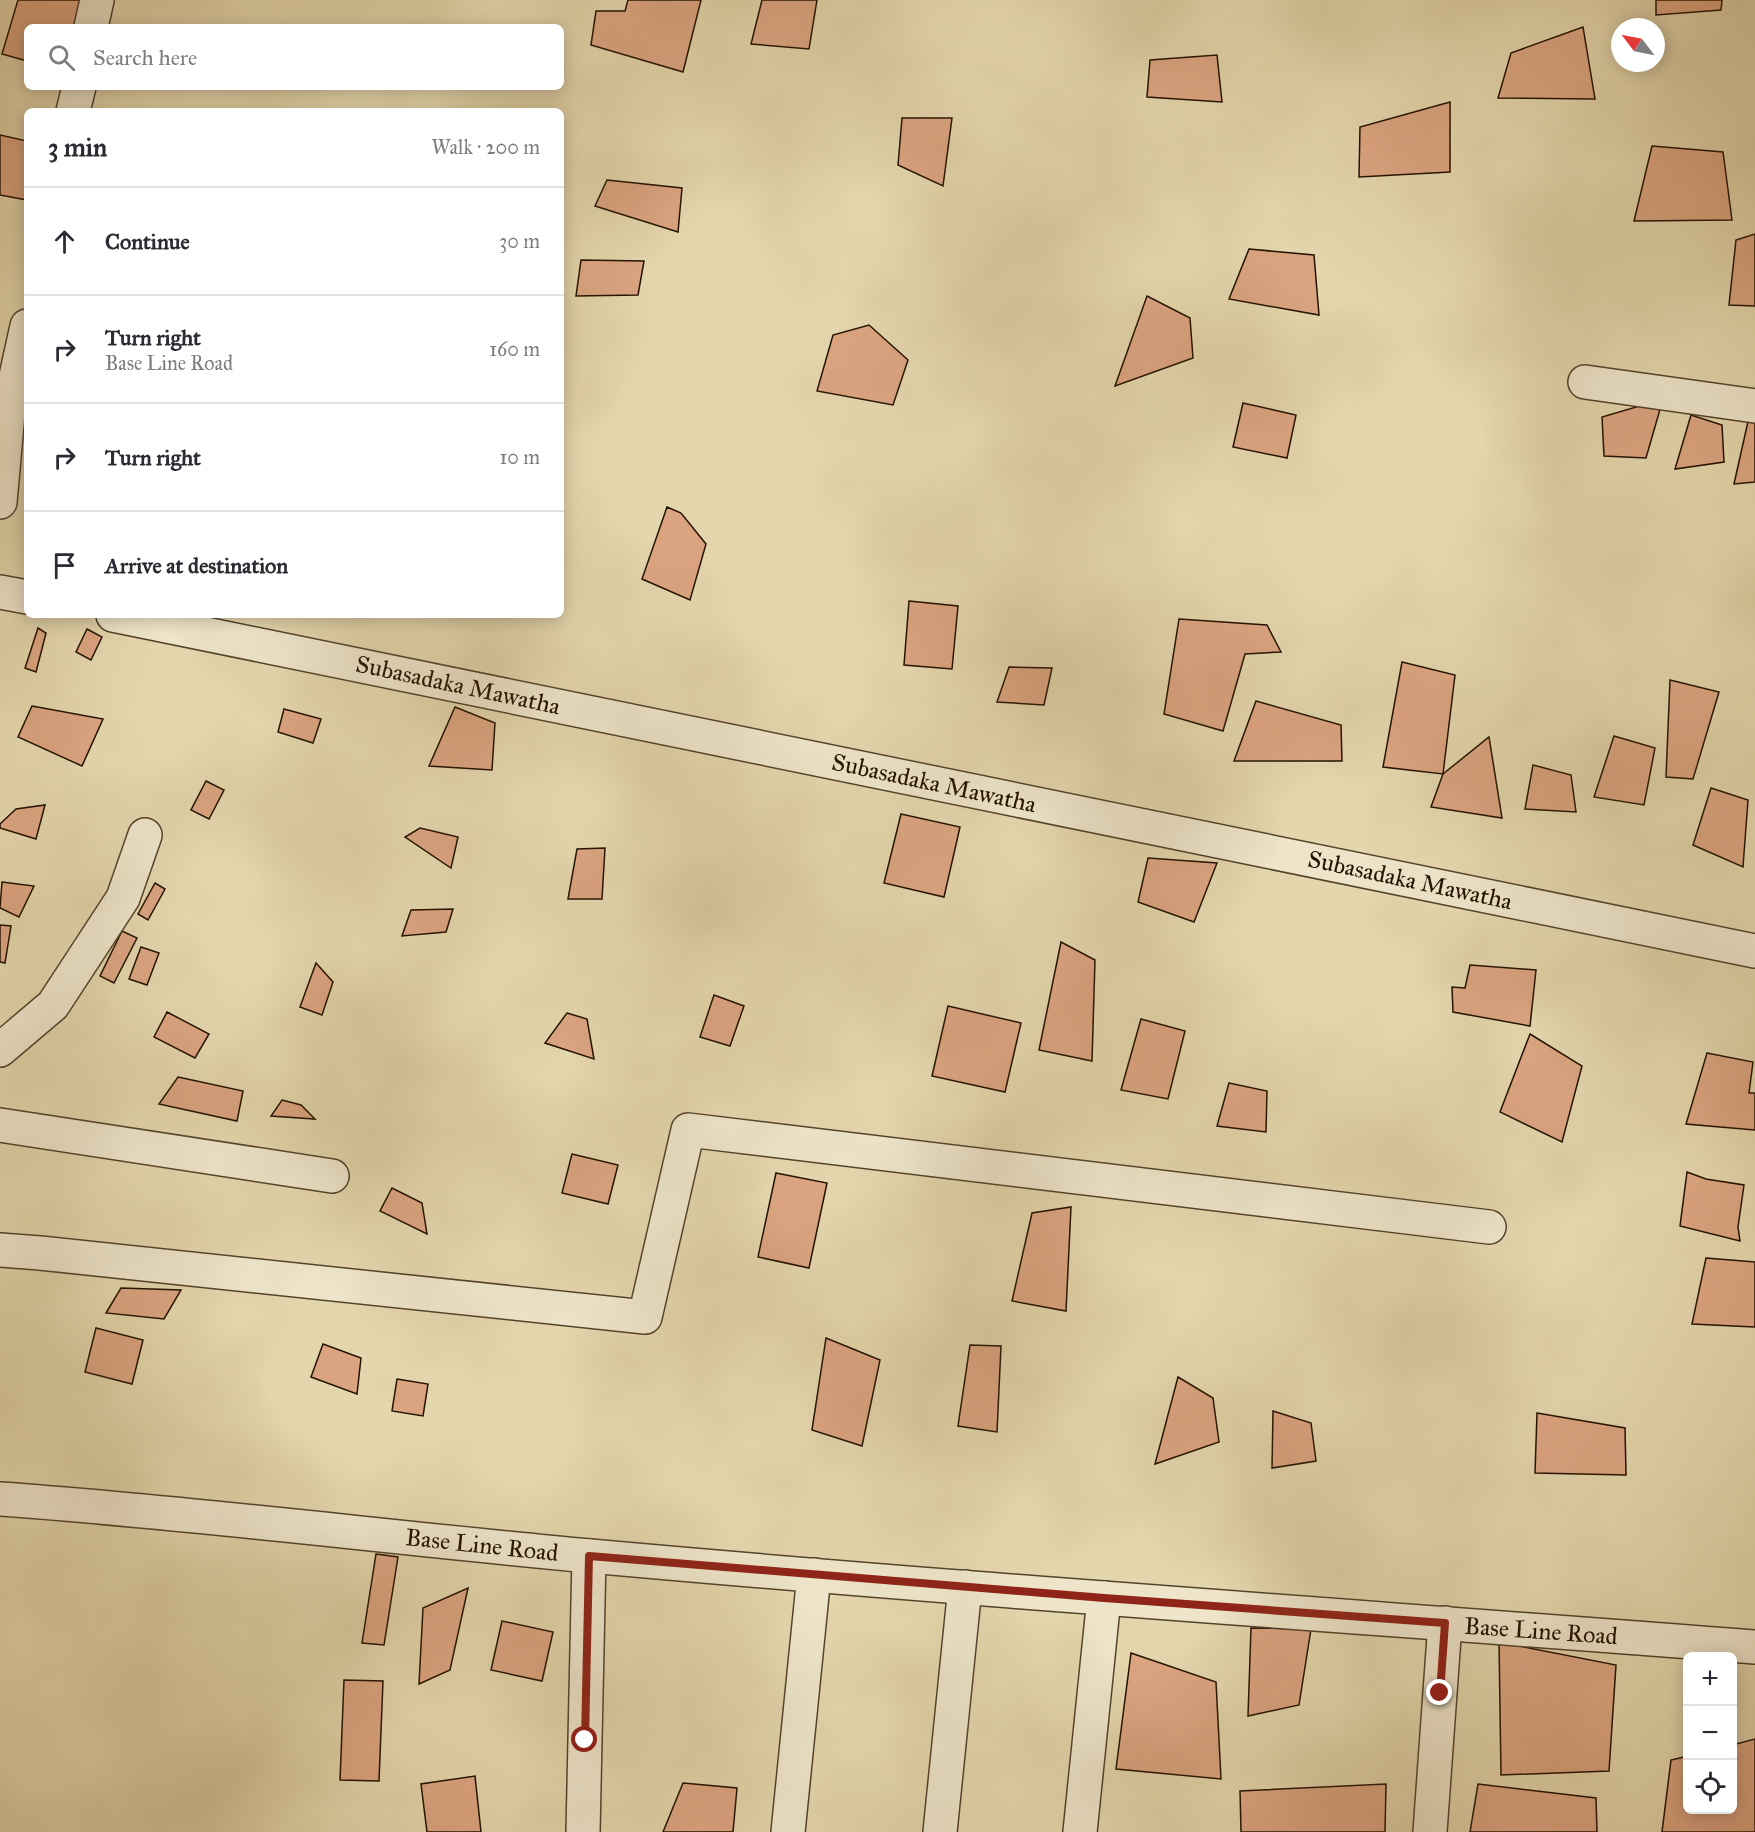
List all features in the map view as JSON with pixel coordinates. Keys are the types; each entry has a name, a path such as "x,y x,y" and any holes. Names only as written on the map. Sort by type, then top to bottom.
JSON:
{"street":[{"path":"92,24 97,0"},
{"path":"74,108 77,90"},
{"path":"0,502 8,413 24,341"},
{"path":"1585,382 1755,406"},
{"path":"0,592 24,596"},
{"name":"Subasadaka Mawatha","path":"128,618 1755,951"},
{"path":"0,1050 53,1005 123,898 145,835"},
{"path":"0,1125 332,1176"},
{"path":"0,1250 645,1317 688,1130 1489,1227"},
{"name":"Base Line Road","path":"0,1499 99,1506 589,1556 814,1575 1755,1647"},
{"path":"583,1832 589,1556"},
{"path":"788,1832 814,1575"},
{"path":"940,1832 965,1587"},
{"path":"1080,1832 1104,1598"},
{"path":"1430,1832 1445,1623"}],"building":[{"path":"18,0 87,0 80,24 24,24 24,60 2,54"},
{"path":"628,0 701,0 683,72 591,45 596,11 625,11"},
{"path":"762,0 817,0 809,49 751,44"},
{"path":"1656,0 1722,0 1721,10 1656,15"},
{"path":"1583,27 1595,99 1498,98 1511,53"},
{"path":"1217,55 1222,102 1147,97 1150,60"},
{"path":"1450,102 1450,172 1359,177 1360,127"},
{"path":"902,118 952,118 943,186 898,165"},
{"path":"0,135 24,140 24,199 0,195"},
{"path":"1652,146 1723,152 1732,220 1634,221"},
{"path":"607,180 682,188 678,232 595,206"},
{"path":"1755,234 1755,306 1729,305 1736,240"},
{"path":"1249,249 1314,255 1319,315 1229,299"},
{"path":"581,260 644,261 638,295 576,296"},
{"path":"1147,296 1190,318 1193,358 1115,386"},
{"path":"869,325 908,360 893,405 817,391 833,335"},
{"path":"1663,399 1646,458 1604,456 1602,417"},
{"path":"1243,403 1296,415 1287,458 1233,447"},
{"path":"1691,415 1722,425 1724,462 1675,469"},
{"path":"1749,417 1755,419 1755,482 1734,484"},
{"path":"667,507 681,513 706,544 690,600 642,579"},
{"path":"909,601 958,606 952,669 904,665"},
{"path":"1179,619 1267,625 1281,652 1245,654 1223,731 1164,714"},
{"path":"38,628 46,633 36,672 25,668"},
{"path":"87,629 102,637 91,660 76,652"},
{"path":"1402,662 1455,675 1443,774 1383,767"},
{"path":"1009,667 1052,668 1044,705 997,702"},
{"path":"1670,680 1719,692 1693,779 1666,777"},
{"path":"1256,701 1341,725 1342,761 1234,761"},
{"path":"32,706 103,719 82,766 18,737"},
{"path":"455,707 495,723 492,770 429,766"},
{"path":"284,709 321,719 313,743 278,732"},
{"path":"1614,736 1655,748 1644,805 1594,797"},
{"path":"1489,737 1502,818 1431,807 1443,774"},
{"path":"1533,765 1571,775 1576,812 1525,809"},
{"path":"206,781 224,790 209,819 191,810"},
{"path":"1711,788 1748,800 1743,867 1693,845"},
{"path":"45,805 36,839 0,828 0,824 16,809"},
{"path":"901,814 960,827 944,897 884,883"},
{"path":"420,828 458,837 451,868 405,837"},
{"path":"605,848 602,899 568,899 577,849"},
{"path":"1148,858 1217,863 1194,922 1138,902"},
{"path":"2,882 34,886 19,917 0,908"},
{"path":"155,883 165,889 148,920 138,914"},
{"path":"453,909 446,932 402,936 411,910"},
{"path":"0,925 11,926 5,963 0,962"},
{"path":"122,931 137,938 114,983 100,976"},
{"path":"1061,942 1095,960 1092,1061 1039,1050"},
{"path":"141,947 159,953 147,985 129,979"},
{"path":"316,963 333,982 322,1015 300,1007"},
{"path":"1470,965 1536,970 1530,1026 1453,1012 1452,987 1465,988"},
{"path":"714,995 744,1006 730,1046 700,1037"},
{"path":"948,1006 1021,1023 1005,1092 932,1076"},
{"path":"167,1012 209,1034 195,1058 154,1037"},
{"path":"567,1013 587,1019 594,1059 545,1043"},
{"path":"1141,1019 1185,1031 1168,1099 1121,1090"},
{"path":"1530,1034 1582,1066 1562,1142 1500,1112"},
{"path":"1707,1053 1753,1062 1749,1093 1755,1093 1755,1130 1686,1124"},
{"path":"178,1077 243,1091 237,1121 159,1104"},
{"path":"1229,1083 1267,1091 1266,1132 1217,1126"},
{"path":"282,1100 301,1105 315,1119 271,1116"},
{"path":"572,1154 618,1165 608,1204 562,1193"},
{"path":"1687,1172 1706,1179 1744,1185 1738,1227 1740,1241 1680,1226"},
{"path":"776,1173 827,1183 809,1268 758,1257"},
{"path":"392,1188 422,1203 427,1234 380,1211"},
{"path":"1071,1207 1066,1311 1012,1301 1032,1213"},
{"path":"1706,1258 1755,1262 1755,1327 1692,1324"},
{"path":"121,1288 181,1290 164,1319 106,1313"},
{"path":"96,1328 143,1340 132,1384 85,1372"},
{"path":"826,1338 880,1360 862,1446 812,1430"},
{"path":"323,1344 361,1358 357,1394 311,1377"},
{"path":"970,1345 1001,1346 997,1432 958,1426"},
{"path":"1178,1377 1213,1398 1219,1442 1155,1464"},
{"path":"397,1379 428,1384 423,1416 392,1411"},
{"path":"1273,1411 1311,1423 1316,1461 1272,1468"},
{"path":"1537,1413 1625,1428 1626,1475 1535,1473"},
{"path":"376,1554 398,1557 384,1645 362,1643"},
{"path":"468,1588 450,1670 419,1684 423,1608"},
{"path":"502,1621 553,1632 542,1681 491,1670"},
{"path":"1251,1628 1311,1629 1299,1705 1248,1716"},
{"path":"1499,1642 1616,1665 1609,1771 1501,1775"},
{"path":"1131,1653 1216,1682 1221,1779 1116,1769"},
{"path":"344,1680 383,1681 379,1781 340,1780"},
{"path":"1755,1739 1755,1832 1662,1832 1671,1760 1683,1757 1683,1814 1737,1814 1737,1744"},
{"path":"475,1776 481,1832 427,1832 421,1784"},
{"path":"683,1783 737,1788 733,1832 663,1832"},
{"path":"1386,1784 1385,1832 1241,1832 1240,1791"},
{"path":"1478,1784 1596,1798 1597,1832 1470,1832"}],"route":[{"path":"585,1740 589,1556 1445,1623 1440,1693"}]}
